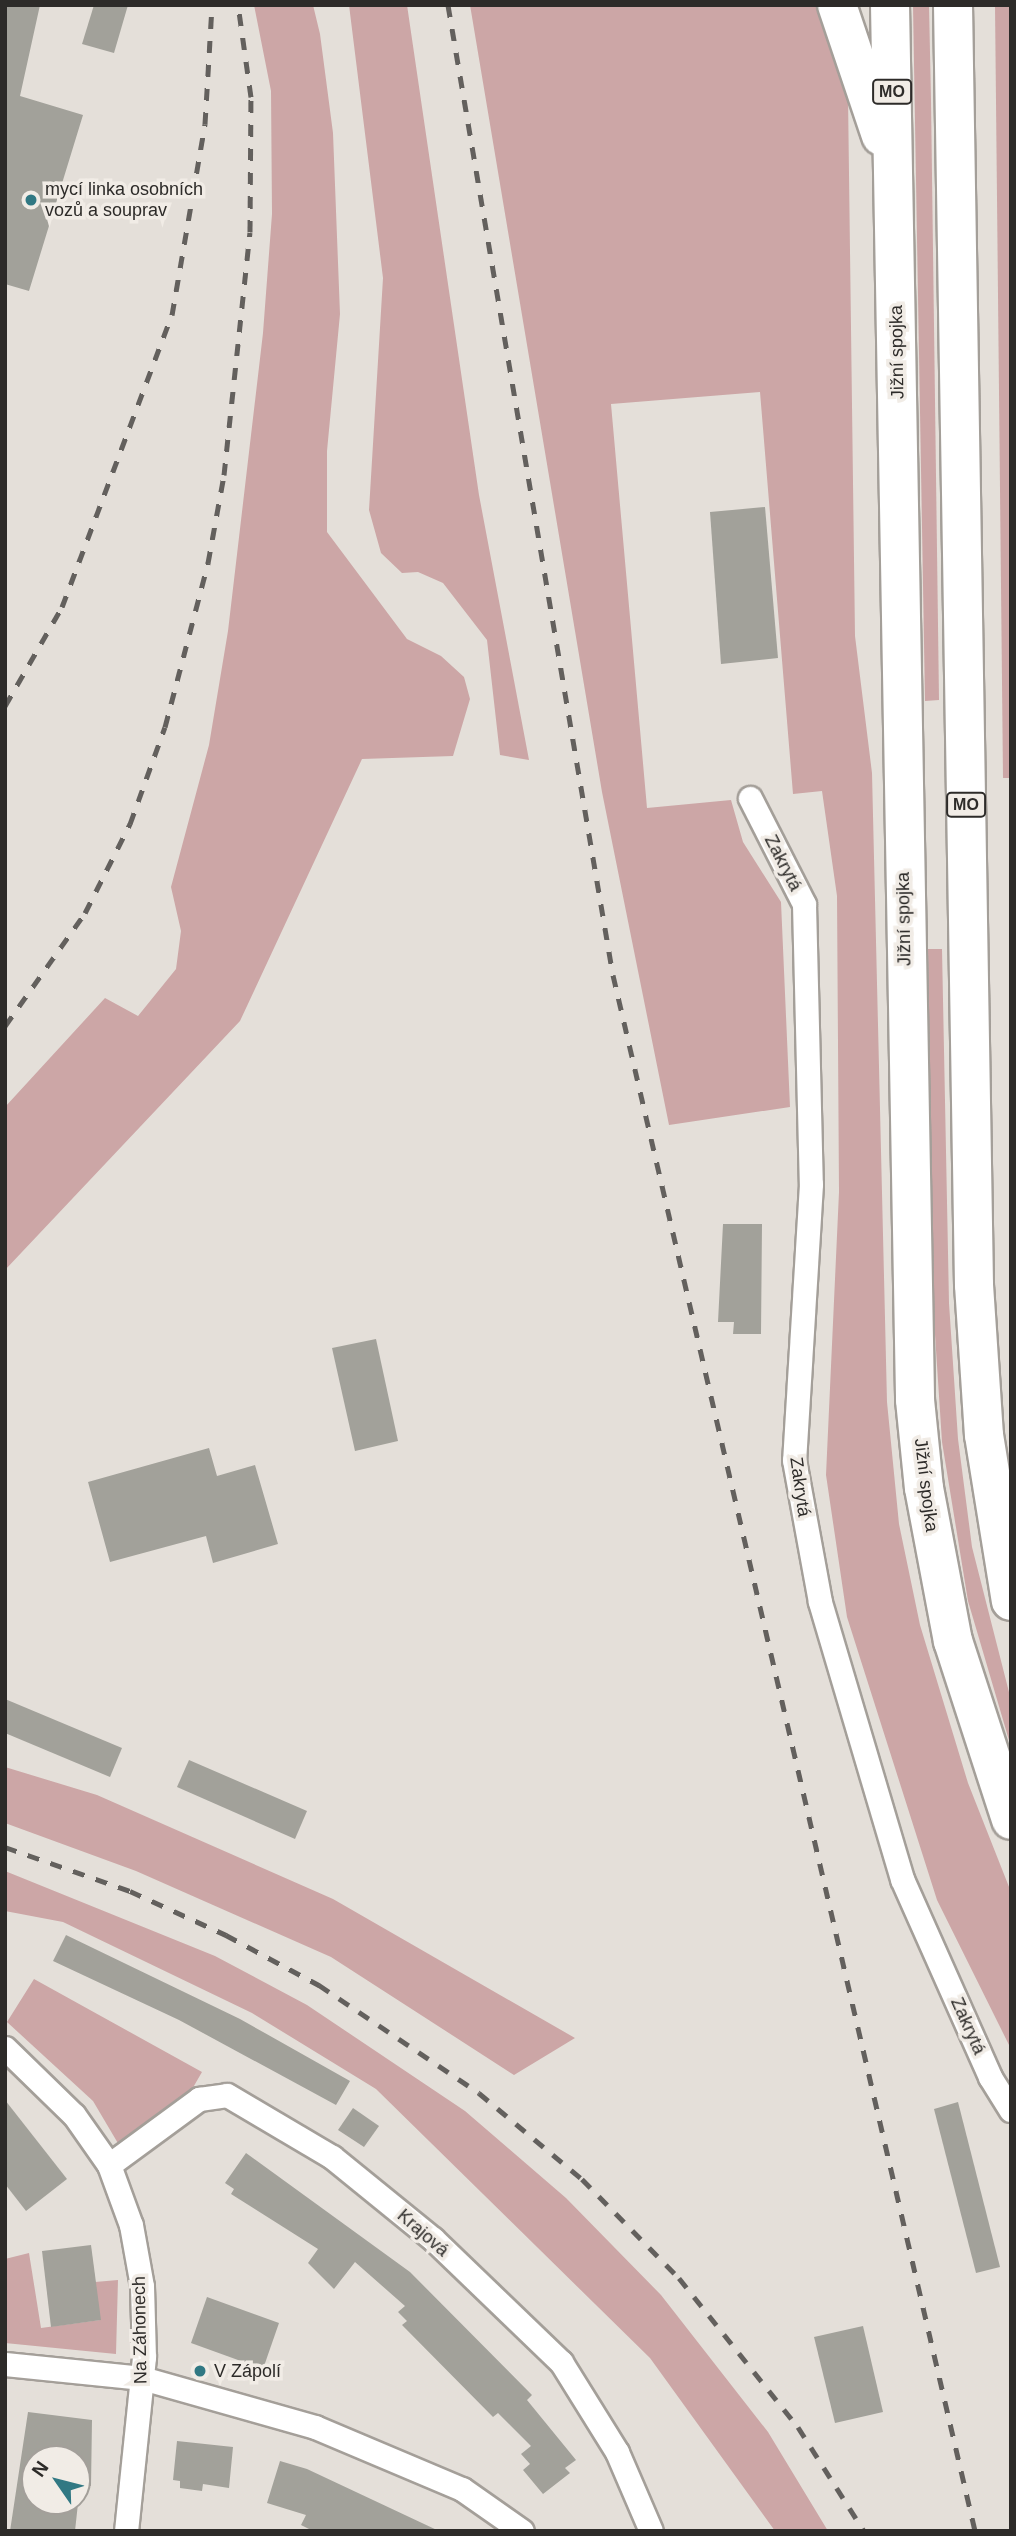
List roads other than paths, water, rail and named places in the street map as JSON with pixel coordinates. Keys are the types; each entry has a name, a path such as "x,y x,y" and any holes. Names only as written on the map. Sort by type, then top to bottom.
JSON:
{"highway":[{"path":"837,5 895,179"},
{"name":"Jižní spojka","path":"890,5 915,1400 924,1488 953,1641 1011,1820"},
{"name":"MO","path":"953,5 974,1285 984,1435 1011,1601"}],"street":[{"name":"Zakrytá","path":"750,798 804,905 811,1184 794,1461 820,1602 902,1879 990,2077 1011,2110"},
{"name":"Na Záhonech","path":"5,2048 74,2115 109,2165 138,2255 142,2378 126,2531"},
{"name":"Krajová","path":"109,2165 199,2099 227,2095 332,2157 433,2239 561,2362 617,2452 651,2531"},
{"path":"5,2364 142,2378 316,2427 463,2489 522,2531"}],"railway":[{"path":"5,706 62,607 172,315 205,124 212,5"},
{"path":"5,1026 85,913 130,824 165,727 208,563 224,475 250,232 251,97 238,5"},
{"path":"448,5 613,975 975,2531"},
{"path":"5,1847 130,1891 226,1935 319,1985 479,2093 582,2179 679,2278 798,2427 864,2531"}],"place":[{"name":"mycí linka osobních vozů a souprav","path":"31,200"},
{"name":"V Zápolí","path":"200,2371"}]}
